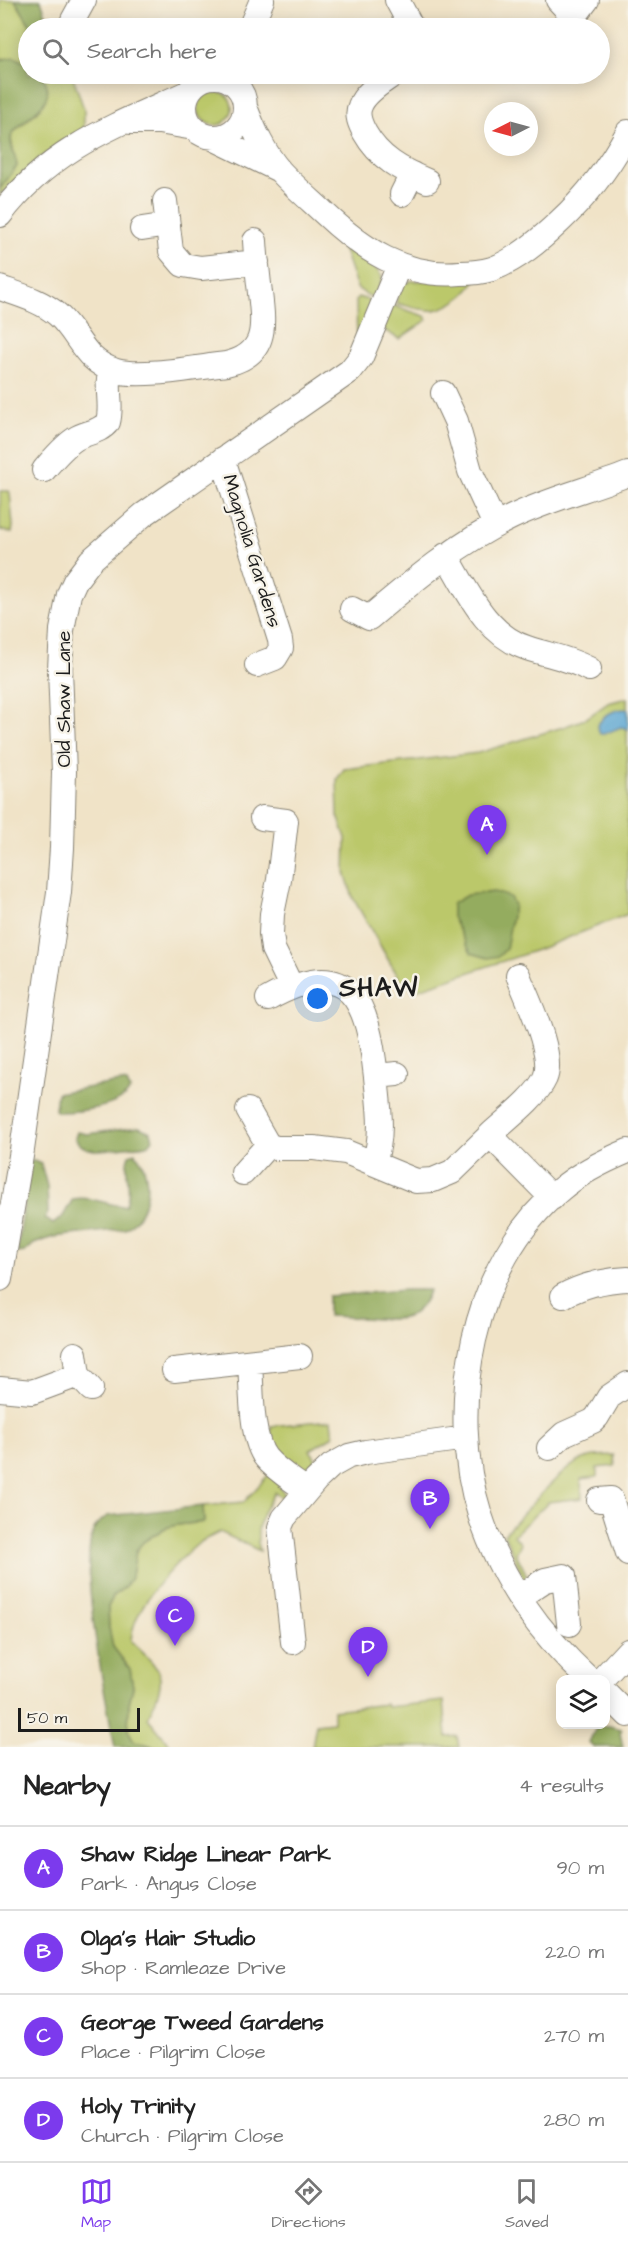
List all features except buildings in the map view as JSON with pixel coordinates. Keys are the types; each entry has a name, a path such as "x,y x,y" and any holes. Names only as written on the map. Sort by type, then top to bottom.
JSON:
{"street":[{"path":"254,18 262,0"},
{"path":"398,0 407,18"},
{"path":"0,215 22,189 50,163 90,137 197,84"},
{"path":"199,84 186,101 188,120 203,133 280,170"},
{"path":"381,84 365,97 360,106 358,118 366,136 380,153 413,183"},
{"path":"123,122 159,122 221,137 238,127 242,120 242,91"},
{"path":"242,91 260,140 280,170 349,236 374,253 399,265 434,274 455,274 492,269 545,235 581,200 612,160 628,132"},
{"path":"0,288 46,306 63,321 88,354 111,369 124,373 226,364 245,357 258,344 263,329 256,251 201,268 183,265 171,251 165,201"},
{"path":"142,229 168,225"},
{"name":"Old Shaw Lane","path":"0,1278 22,1150 59,891 64,772 60,669 65,608 75,581 91,560 107,545 167,498 324,392 357,364 374,330 399,265"},
{"path":"47,457 76,438 100,429 108,422 110,404 108,381 111,369"},
{"path":"454,399 456,421 470,471 495,525"},
{"name":"Magnolia Gardens","path":"223,459 280,640 281,648 275,658 257,665"},
{"path":"364,621 446,555 495,525 531,509 628,474"},
{"path":"446,555 486,620 496,631 517,645 568,649 589,669"},
{"path":"262,818 286,821 271,934 273,949 291,986"},
{"path":"248,1110 268,1145 283,1148 336,1150 353,1154 408,1179 426,1182 452,1172 537,1091 545,1078 547,1059 527,1022 518,975"},
{"path":"268,999 291,986 311,982 329,982 345,988 356,998 386,1075 381,1136 374,1163"},
{"path":"490,1136 552,1198"},
{"path":"243,1173 268,1145"},
{"path":"585,1675 540,1629 498,1560 480,1514 471,1478 466,1438 466,1390 470,1361 487,1298 499,1271 525,1227 552,1198 592,1168 628,1151"},
{"path":"571,1284 628,1279"},
{"path":"174,1370 300,1356"},
{"path":"250,1362 256,1431 262,1450 274,1466 306,1490"},
{"path":"0,1389 32,1392 82,1373"},
{"path":"556,1432 593,1421 609,1397 628,1384"},
{"path":"293,1642 280,1527 284,1518 306,1490 331,1466 349,1456 466,1438"},
{"path":"599,1500 611,1499 628,1553"},
{"path":"519,1597 545,1580 564,1576 569,1624"},
{"path":"606,1675 628,1651"},
{"path":"610,1697 628,1714"}],"green space":[{"path":"0,0 15,0 26,18 18,18 18,62 3,58 0,60"},
{"path":"15,0 41,0 47,18 26,18"},
{"path":"14,57 18,59 18,84 46,84 47,95 36,112 14,131 11,141 17,166 0,189 0,60"},
{"path":"43,84 75,84 84,109 84,130 41,157 0,195 0,189 17,166 11,139 13,133 41,108"},
{"path":"215,91 227,96 232,108 227,120 215,125 203,120 198,108 203,96"},
{"path":"345,246 379,272 382,277 377,298 357,288 343,248"},
{"path":"475,280 465,294 443,308 429,310 396,303 402,284 411,281"},
{"path":"358,297 375,302 357,343 356,299"},
{"path":"391,305 425,316 427,320 399,339 382,329"},
{"path":"0,491 10,493 12,533 0,530"},
{"path":"627,698 628,914 537,950 413,991 398,976 353,898 345,872 346,838 338,816 337,779 344,769 478,753 585,719 608,703"},
{"path":"494,892 510,897 514,905 506,949 499,956 488,958 471,953 452,917 452,904 467,895"},
{"path":"120,1082 127,1083 130,1090 125,1096 108,1105 76,1111 58,1112 55,1110 57,1093"},
{"path":"139,1127 151,1132 153,1139 149,1144 97,1150 84,1147 75,1138 77,1132 87,1134"},
{"path":"135,1153 141,1161 147,1182 144,1204 133,1223 125,1229 53,1237 34,1244 25,1252 17,1253 32,1160 41,1164 47,1186 48,1213 45,1218 53,1224 63,1216 73,1199 87,1198 125,1206 128,1193 127,1161 129,1155"},
{"path":"429,1290 422,1304 409,1316 381,1319 328,1316 328,1296"},
{"path":"331,1420 333,1436 310,1450 316,1459 305,1469 287,1458 272,1439 271,1426"},
{"path":"614,1455 615,1466 597,1468 597,1477 581,1479 582,1498 548,1502 514,1535 521,1544 516,1553 530,1582 526,1584 504,1534 566,1470 589,1457"},
{"path":"271,1472 285,1495 284,1499 275,1492 263,1513 258,1535 260,1551 220,1532 204,1540 167,1574 139,1614 131,1641 155,1666 160,1678 158,1693 148,1718 172,1747 157,1747 134,1741 128,1730 129,1703 133,1687 130,1669 113,1647 108,1607 114,1595 125,1587 132,1576 136,1551 143,1542 165,1528 204,1522 203,1506 244,1502"},
{"path":"203,1506 204,1522 165,1528 143,1542 136,1551 132,1576 125,1587 114,1595 108,1607 113,1647 130,1669 133,1687 129,1703 128,1730 134,1741 157,1747 115,1747 100,1669 91,1602 90,1547 94,1529 107,1516"},
{"path":"444,1701 447,1737 457,1736 459,1747 312,1747 316,1724 333,1722 333,1710"},
{"path":"610,1726 622,1729 620,1733 623,1747 594,1747 589,1742 595,1730 610,1729"}],"water":[{"path":"628,710 628,729 621,727 600,734 597,726 602,719 612,712"}],"place":[{"name":"Shaw Ridge Linear Park","path":"487,855"},
{"name":"Olga's Hair Studio","path":"430,1529"},
{"name":"George Tweed Gardens","path":"175,1646"},
{"name":"Holy Trinity","path":"368,1677"}],"district":[{"name":"SHAW","path":"379,988"}]}
